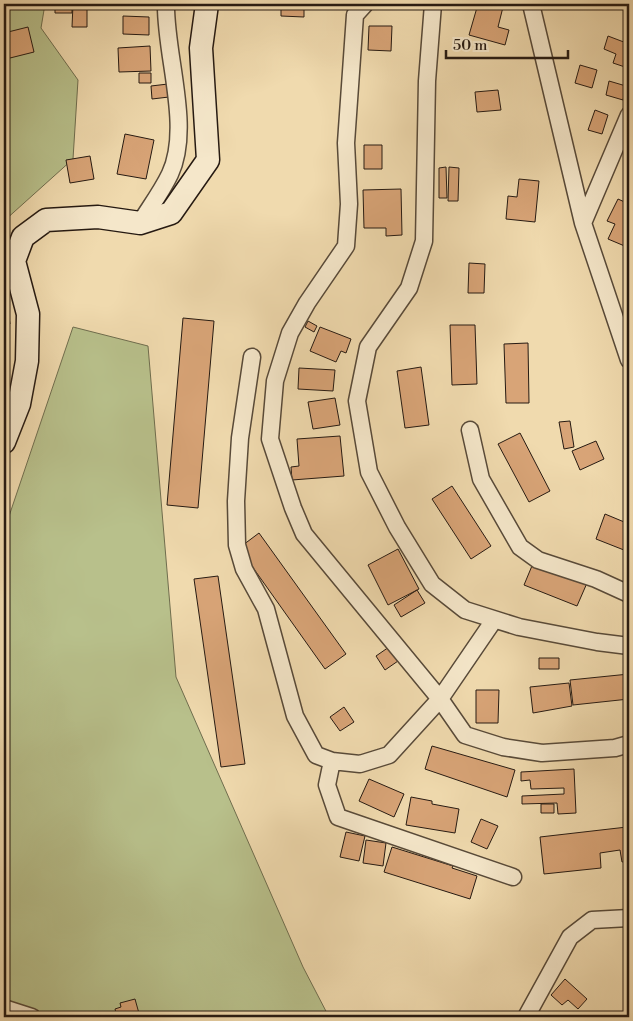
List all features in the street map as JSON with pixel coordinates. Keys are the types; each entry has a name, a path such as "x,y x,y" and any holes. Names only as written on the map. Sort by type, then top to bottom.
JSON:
{"main road":[{"path":"4,442 19,404 27,361 28,314 14,261 23,238 46,220 98,217 140,223 170,213 208,160 201,48 207,4"}],"street":[{"path":"140,223 171,173 180,131 166,23 166,4"},
{"path":"365,4 355,15 346,143 349,204 346,246 290,333 275,380 270,439 293,508 304,534 440,699 465,735 504,747 542,753 615,748 629,744"},
{"path":"433,4 427,81 424,241 409,288 368,347 357,401 369,472 397,527 432,584 466,610 518,627 629,646"},
{"path":"530,4 583,223 629,360"},
{"path":"583,223 629,115"},
{"path":"252,357 240,438 236,501 237,545 244,569 266,609 278,646 295,716 316,755 332,762 360,764 389,755 440,699 494,620"},
{"path":"470,430 481,478 520,546 538,560 596,579 629,594"},
{"path":"332,762 327,785 338,817 513,877"},
{"path":"526,1017 570,937 592,920 629,918"},
{"path":"4,1008 32,1017"}],"green space":[{"path":"4,4 45,4 41,28 78,80 73,159 4,221"},
{"path":"73,327 148,346 176,677 303,967 329,1017 7,1017 4,1012 4,531"}],"building":[{"path":"55,4 72,4 72,13 55,13"},
{"path":"73,4 96,4 96,8 87,8 87,27 72,27"},
{"path":"281,4 304,4 304,17 281,16"},
{"path":"478,4 503,7 498,27 509,30 505,45 469,35"},
{"path":"123,16 149,17 149,35 123,34"},
{"path":"369,26 392,26 391,51 368,50"},
{"path":"28,27 34,52 6,59 4,33"},
{"path":"608,36 629,44 628,68 613,63 616,54 604,49"},
{"path":"150,46 151,71 119,72 118,48"},
{"path":"580,65 597,70 592,88 575,83"},
{"path":"139,73 151,73 151,83 139,83"},
{"path":"609,81 626,86 623,100 606,95"},
{"path":"168,84 169,97 152,99 151,86"},
{"path":"498,90 501,110 477,112 475,92"},
{"path":"595,110 608,115 602,134 588,130"},
{"path":"125,134 154,140 146,179 117,174"},
{"path":"364,145 382,145 382,169 364,169"},
{"path":"90,156 94,179 70,183 66,160"},
{"path":"446,167 447,198 439,198 439,168"},
{"path":"449,167 459,168 458,201 448,201"},
{"path":"519,179 539,181 535,222 506,219 508,196 517,197"},
{"path":"401,189 402,235 386,236 386,228 364,228 363,190"},
{"path":"618,199 629,204 629,255 624,252 627,247 608,239 615,224 607,221"},
{"path":"469,263 485,264 484,293 468,293"},
{"path":"4,297 6,297 10,324 4,325"},
{"path":"183,318 214,321 198,508 167,505"},
{"path":"308,321 317,326 314,332 305,327"},
{"path":"450,325 475,325 477,384 452,385"},
{"path":"320,327 351,339 346,353 341,351 336,362 310,351"},
{"path":"528,343 529,403 506,403 504,344"},
{"path":"421,367 429,425 405,428 397,371"},
{"path":"299,368 335,370 333,391 298,389"},
{"path":"335,398 340,425 313,429 308,402"},
{"path":"570,421 574,447 564,449 559,422"},
{"path":"520,433 550,491 529,502 498,444"},
{"path":"340,436 344,476 292,480 291,467 299,466 297,439"},
{"path":"596,441 604,459 580,470 572,451"},
{"path":"452,486 491,546 471,559 432,499"},
{"path":"605,514 629,524 629,552 596,539"},
{"path":"259,533 346,654 325,669 239,548"},
{"path":"398,549 419,589 388,605 368,565"},
{"path":"534,561 587,583 577,606 524,585"},
{"path":"218,576 245,764 221,767 194,579"},
{"path":"417,590 425,603 401,617 394,605"},
{"path":"389,647 398,661 385,670 376,656"},
{"path":"539,658 559,658 559,669 539,669"},
{"path":"629,674 629,699 573,705 570,680"},
{"path":"569,683 572,706 533,713 530,687"},
{"path":"476,690 499,690 498,723 476,723"},
{"path":"344,707 354,722 340,731 330,717"},
{"path":"432,746 515,770 507,797 425,769"},
{"path":"574,769 576,813 558,814 557,803 522,804 522,796 564,794 564,788 531,789 530,780 521,781 521,772"},
{"path":"369,779 404,794 394,817 359,801"},
{"path":"411,797 432,801 432,804 459,809 455,833 406,825"},
{"path":"541,804 554,804 554,813 541,813"},
{"path":"481,819 498,826 487,849 471,842"},
{"path":"627,827 629,861 622,862 620,850 600,853 601,868 544,874 540,837"},
{"path":"346,832 365,836 359,861 340,857"},
{"path":"366,840 386,843 383,866 363,863"},
{"path":"392,847 453,866 452,868 477,876 470,899 384,872"},
{"path":"565,979 587,999 578,1009 568,1000 562,1005 551,995"},
{"path":"135,999 140,1017 117,1017 115,1009 121,1007 120,1003"}]}
